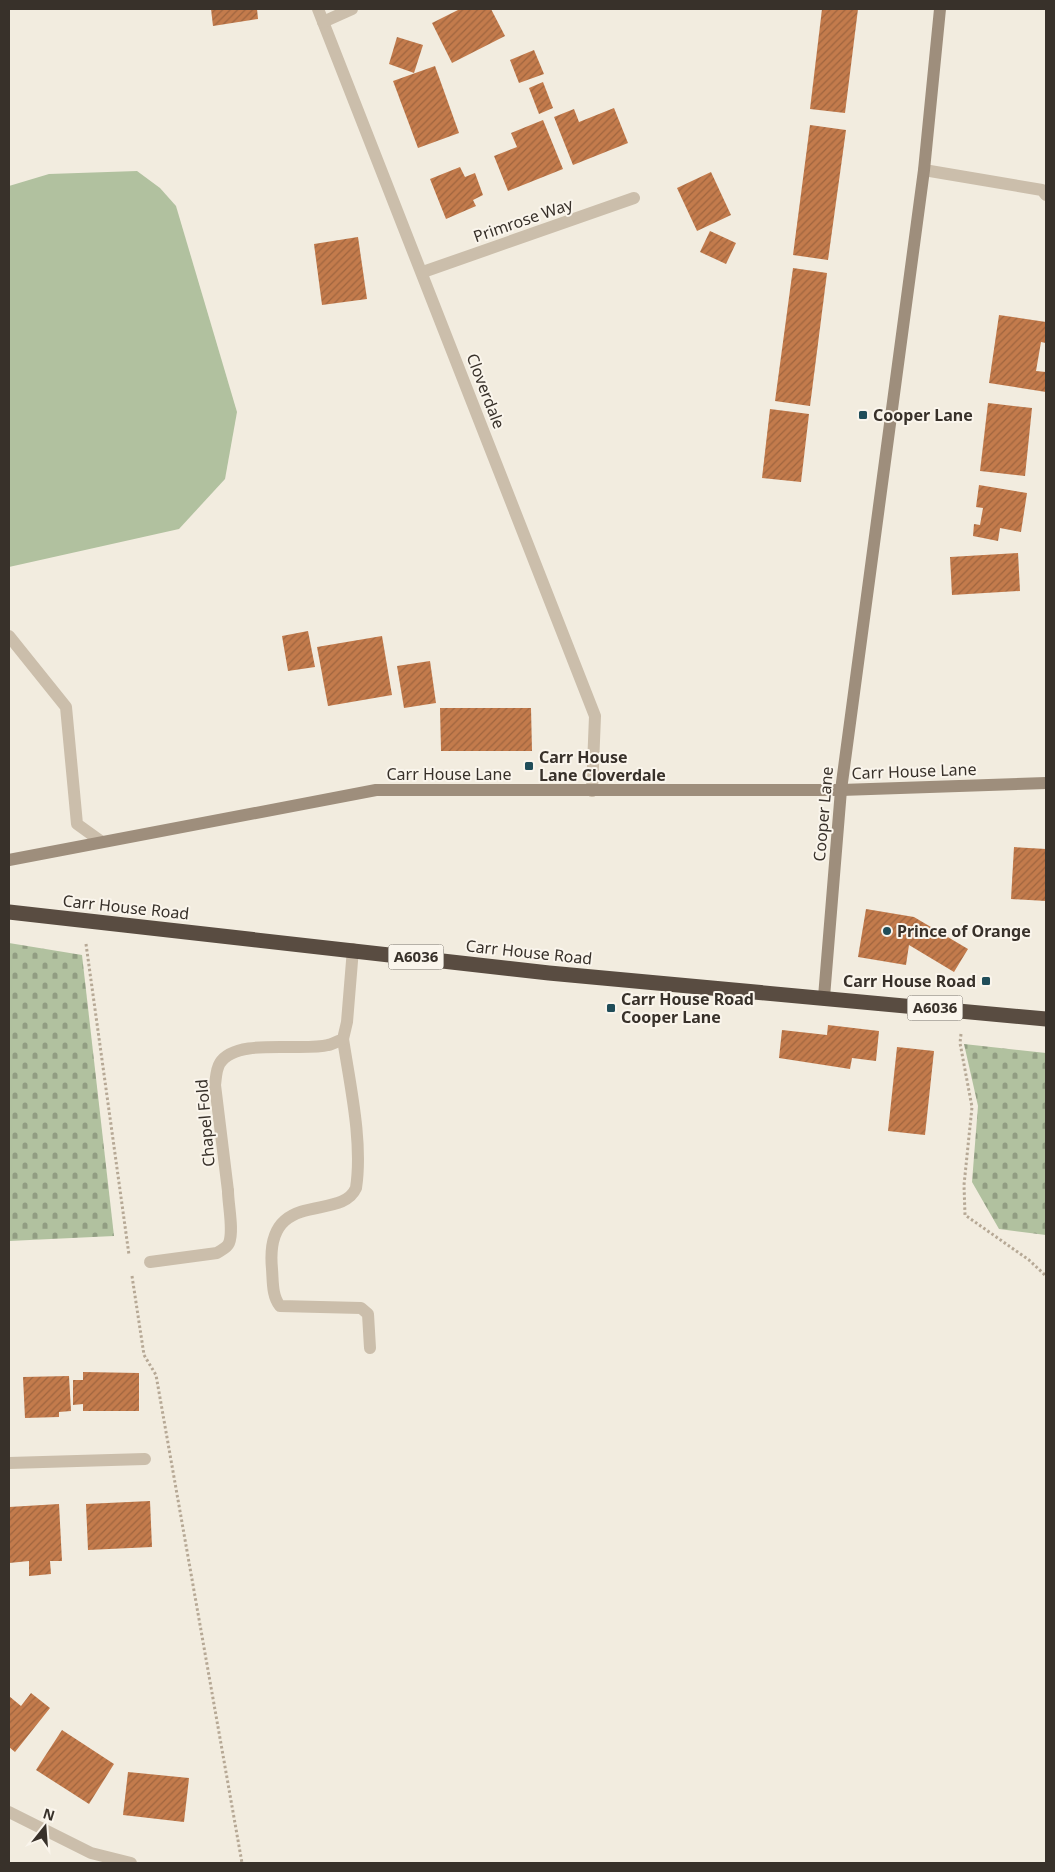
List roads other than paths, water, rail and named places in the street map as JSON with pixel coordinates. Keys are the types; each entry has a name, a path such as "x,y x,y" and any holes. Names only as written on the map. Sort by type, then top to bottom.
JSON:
{"highway":[{"name":"Carr House Road","path":"9,912 353,949 549,973 1046,1019"}],"street":[{"name":"Cloverdale","path":"318,9 423,272 595,716 592,791"},
{"path":"323,22 352,9"},
{"name":"Cooper Lane","path":"824,997 840,790 924,170 940,9"},
{"path":"924,170 1042,190 1046,195"},
{"name":"Primrose Way","path":"423,272 634,198"},
{"path":"9,636 66,707 77,824 102,842"},
{"name":"Carr House Lane","path":"9,860 376,790 840,790 1046,782"},
{"path":"353,949 347,1022 343,1040 352,1096 356,1148 356,1188 353,1193 341,1201 315,1207 290,1217 280,1225 275,1230 272,1239 271,1259 274,1299 280,1306 361,1308 368,1314 370,1348"},
{"name":"Chapel Fold","path":"150,1262 217,1253 229,1244 228,1191 215,1085 220,1061 230,1054 268,1046 327,1046 343,1040"},
{"path":"9,1463 145,1459"},
{"path":"9,1812 91,1853 131,1863"}],"place":[{"name":"Cooper Lane","path":"863,415"},
{"name":"Carr House Lane Cloverdale","path":"529,766"},
{"name":"Prince of Orange","path":"887,931"},
{"name":"Carr House Road","path":"986,981"},
{"name":"Carr House Road Cooper Lane","path":"611,1008"}]}
